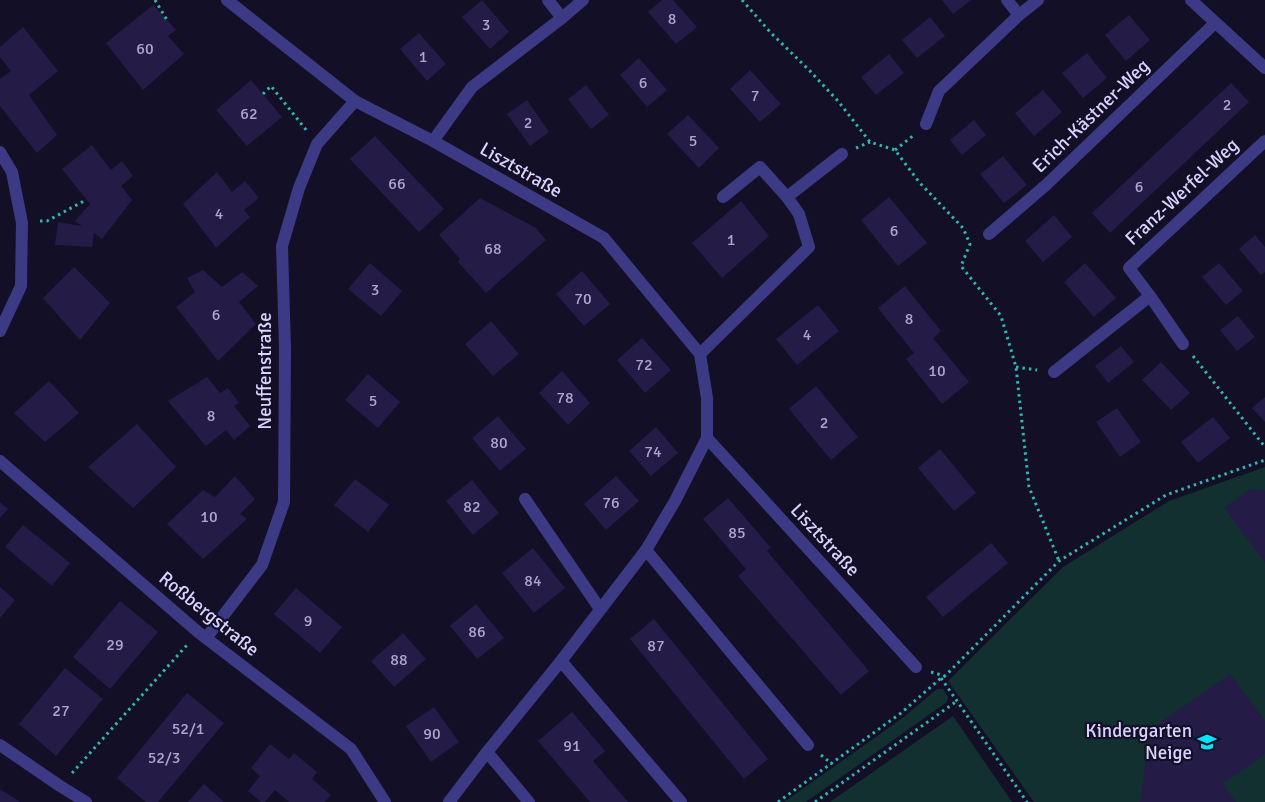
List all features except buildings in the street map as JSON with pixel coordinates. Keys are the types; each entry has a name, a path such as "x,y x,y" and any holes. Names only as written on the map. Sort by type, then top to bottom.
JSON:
{"street":[{"name":"Lisztstraße","path":"226,0 355,101 433,141 604,238 700,354"},
{"path":"548,0 562,18"},
{"path":"433,141 472,87 583,0"},
{"path":"1007,0 1019,15"},
{"path":"926,124 939,91 1019,15 1038,0"},
{"path":"1191,0 1265,68"},
{"name":"Erich-Kästner-Weg","path":"990,234 1046,184 1215,23"},
{"name":"Neuffenstraße","path":"202,635 262,565 284,502 285,348 282,246 299,188 317,144 355,101"},
{"name":"Franz-Werfel-Weg","path":"1184,344 1129,268 1265,141"},
{"path":"0,152 12,172 22,223 22,286 0,331"},
{"path":"787,197 842,154"},
{"path":"449,802 486,752 561,661 646,550 675,501 707,438 707,398 700,354 809,247 799,214 787,197 760,167 723,197"},
{"path":"1054,372 1150,296"},
{"name":"Lisztstraße","path":"707,438 916,667"},
{"name":"Roßbergstraße","path":"0,461 202,635 351,749 385,802"},
{"path":"524,499 600,609"},
{"path":"646,550 808,745"},
{"path":"561,661 681,802"},
{"path":"0,746 86,802"},
{"path":"486,752 529,802"}],"path":[{"path":"155,0 167,20"},
{"path":"742,0 771,33 810,70 838,101 870,142 895,150 919,182 963,228 970,244 961,266 1001,316 1016,367 1029,487 1059,562"},
{"path":"263,94 271,86 317,144"},
{"path":"895,150 926,124"},
{"path":"22,223 47,221 84,201"},
{"path":"1184,344 1265,447"},
{"path":"778,802 901,714 940,678 945,676 1059,562 1166,495 1265,460"},
{"path":"60,786 202,635"},
{"path":"940,678 1027,802"},
{"path":"815,802 957,701"}],"green space":[{"path":"1265,467 1265,802 1034,802 948,681 1063,567 1169,501"},
{"path":"937,689 943,689 948,697 947,702 806,802 784,802 904,717"},
{"path":"953,716 1012,802 830,802"}],"place":[{"name":"Kindergarten Neige","path":"1207,742"}]}
